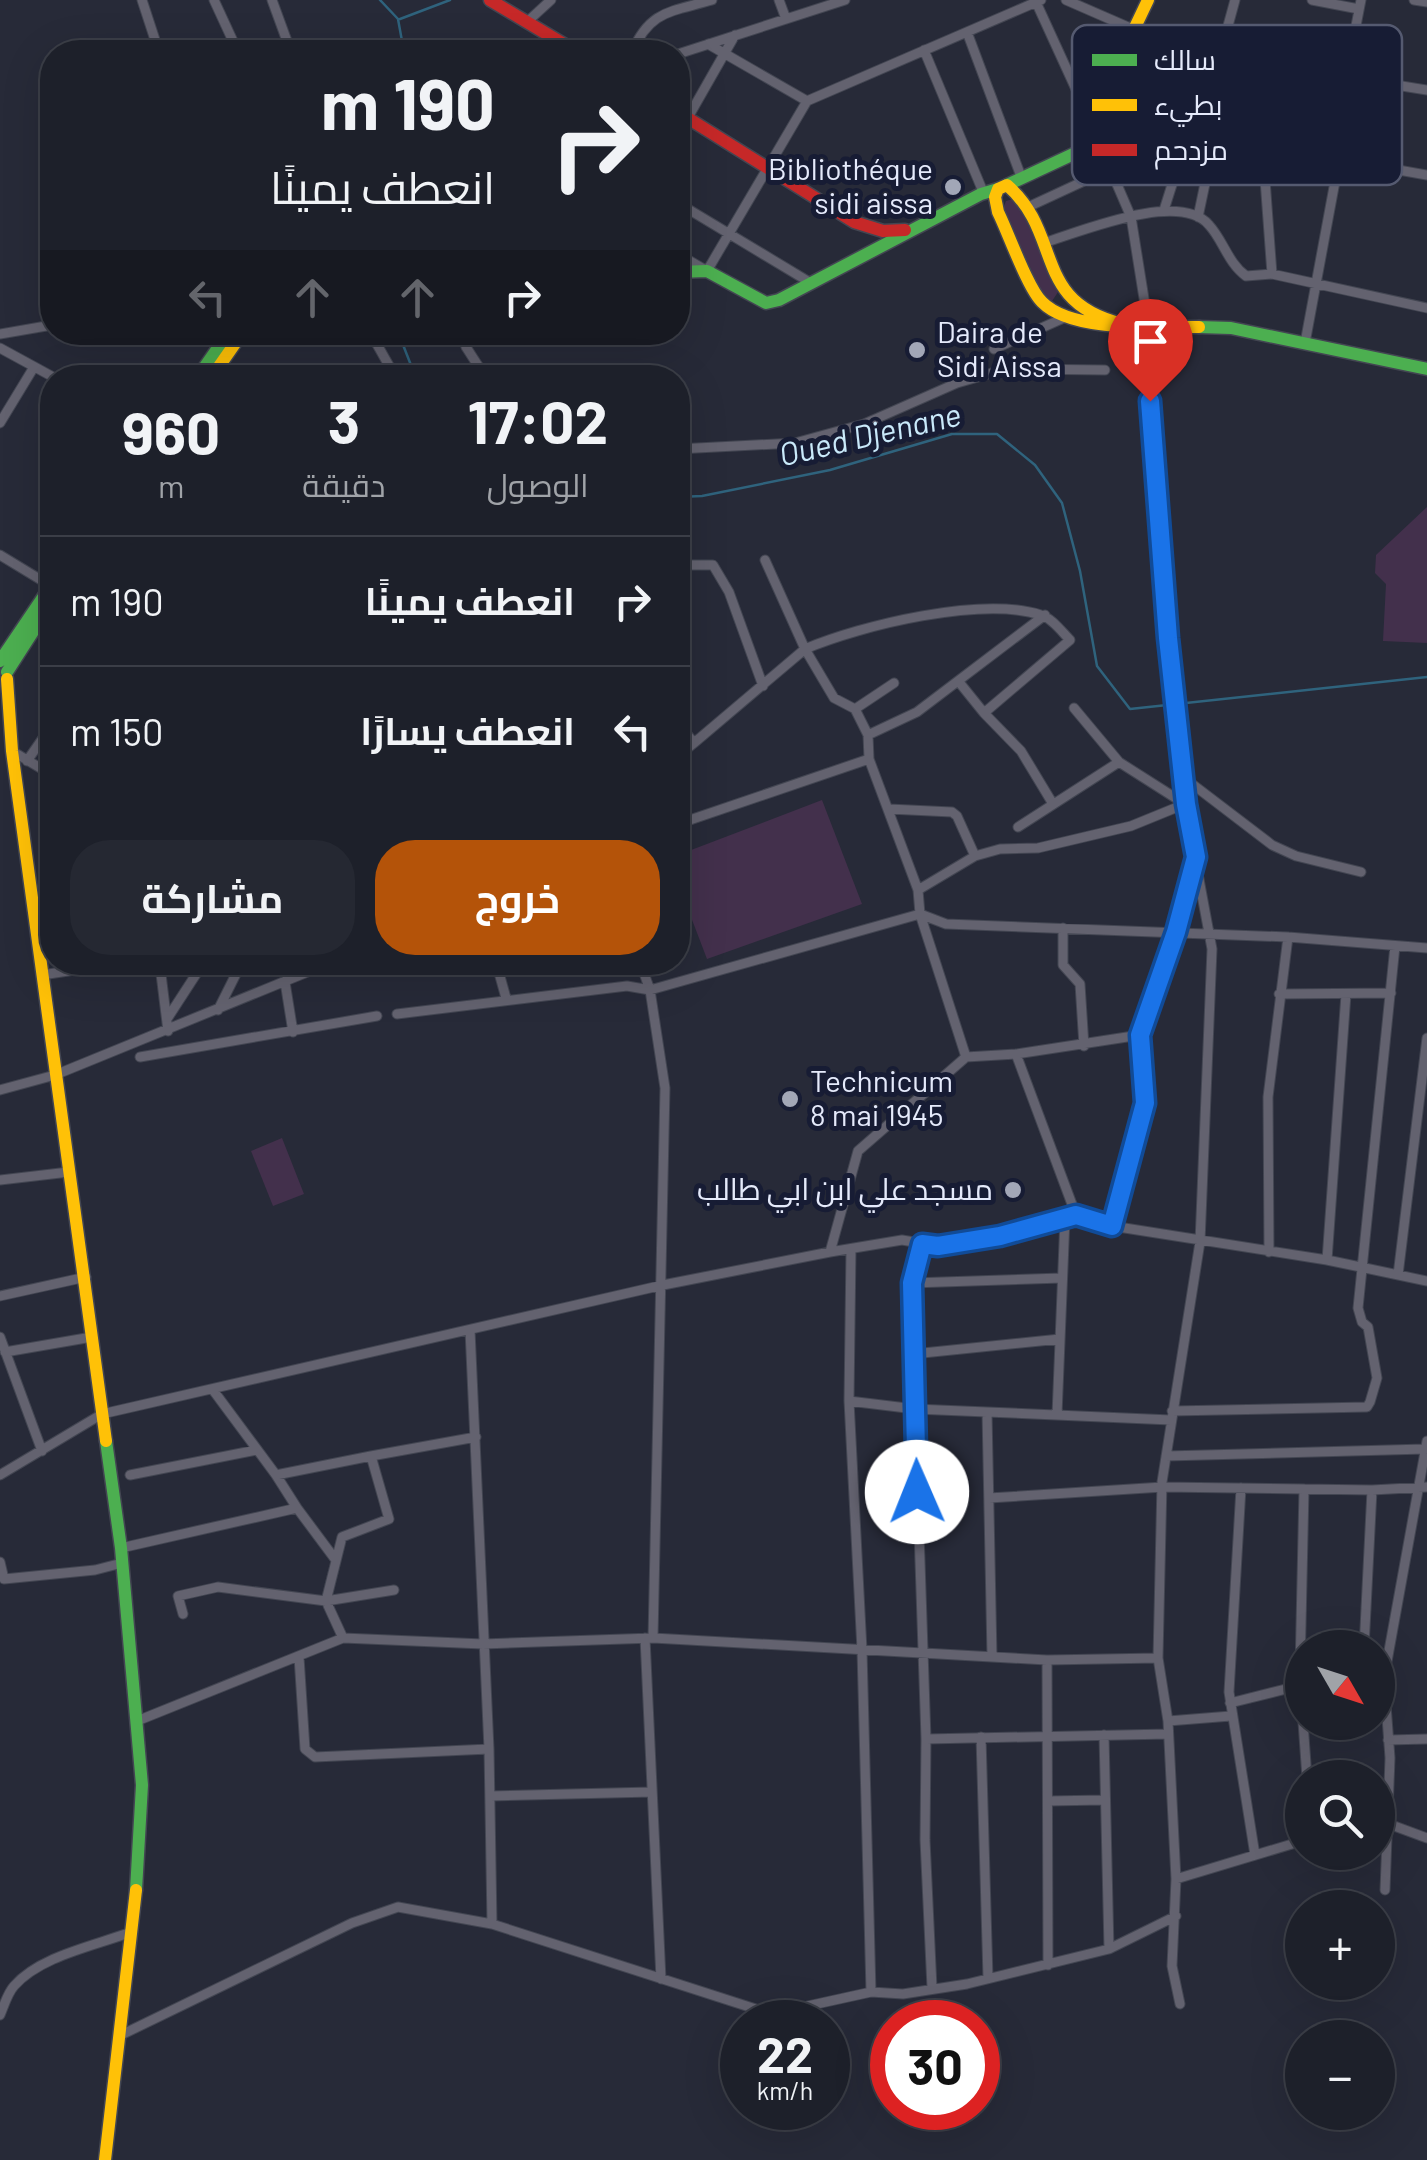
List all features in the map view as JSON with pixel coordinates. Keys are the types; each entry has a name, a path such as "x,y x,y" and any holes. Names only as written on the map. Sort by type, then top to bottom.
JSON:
{"main road":[{"path":"491,0 557,40"},
{"path":"1137,25 1148,0"},
{"path":"690,120 870,229 916,229"},
{"path":"690,272 707,271 766,302 779,300 1072,153"},
{"path":"1045,167 1026,183 1026,204 1064,291 1086,314 1123,324"},
{"path":"1002,187 1026,204"},
{"path":"1002,187 995,197 998,212 1041,302 1066,317 1088,322 1230,328 1427,369"},
{"path":"964,204 978,202 998,212"},
{"path":"690,280 728,282"},
{"path":"1041,302 1056,304 1064,291"},
{"path":"40,606 3,672 11,703 9,726 40,960"},
{"path":"3,672 40,620"},
{"path":"0,701 9,726"},
{"path":"42,975 86,1276 121,1556 142,1785 139,1861 105,2160"}],"street":[{"path":"142,0 155,40"},
{"path":"214,0 232,40"},
{"path":"272,0 287,40"},
{"path":"527,22 551,0"},
{"path":"637,40 655,17 712,0"},
{"path":"779,0 786,19"},
{"path":"690,50 845,0"},
{"path":"1066,0 1124,25"},
{"path":"1229,25 1235,0"},
{"path":"1312,0 1360,4"},
{"path":"1414,0 1427,2"},
{"path":"690,261 707,271 807,100 1039,1 1072,75"},
{"path":"967,32 1022,179"},
{"path":"690,104 735,35"},
{"path":"708,44 807,100"},
{"path":"924,50 984,194"},
{"path":"1402,86 1427,90"},
{"path":"1402,170 1427,174"},
{"path":"1026,204 1072,185"},
{"path":"1117,185 1131,216 1147,324 1172,676 1186,804 1212,948 1200,1242 1163,1486 1158,1658 1168,1721 1176,1879 1172,1966 1180,2004"},
{"path":"1164,210 1172,185"},
{"path":"1198,217 1205,185"},
{"path":"1265,185 1272,274"},
{"path":"1304,343 1335,185"},
{"path":"690,210 810,284"},
{"path":"1043,243 1164,210 1208,222 1241,273 1272,274 1427,308"},
{"path":"994,349 1066,317"},
{"path":"0,334 40,327"},
{"path":"0,348 40,370"},
{"path":"0,423 34,366"},
{"path":"690,448 795,443 864,424 957,383 995,372 1020,368 1105,370"},
{"path":"1,557 40,578"},
{"path":"765,560 805,649 834,698 854,710 868,735 869,759 918,890 920,914 966,1057"},
{"path":"690,565 713,564 729,592 764,686"},
{"path":"690,746 805,649 836,636 915,618 985,610 1025,610 1045,615 1070,640 984,714"},
{"path":"868,735 918,712 1045,615"},
{"path":"959,682 984,714 1022,751 1053,804"},
{"path":"854,710 894,684"},
{"path":"1074,708 1119,762 1186,804"},
{"path":"690,738 694,743"},
{"path":"27,760 40,742"},
{"path":"12,751 40,768"},
{"path":"690,820 869,759"},
{"path":"1018,826 1119,762"},
{"path":"1183,777 1272,845 1296,856 1361,872"},
{"path":"918,890 975,856 1000,848 1038,848 1131,826 1186,804"},
{"path":"889,810 952,812 975,856"},
{"path":"1112,1226 1145,1103 1140,1035 1176,932 1196,857"},
{"path":"397,1014 627,986 650,990 920,914 946,924 1288,936 1427,948"},
{"path":"1063,928 1063,964 1080,984 1084,1046"},
{"path":"1269,1252 1268,1097 1288,936"},
{"path":"850,1402 915,1409 1172,1416 1367,1406 1374,1392 1376,1368 1368,1327 1358,1308 1395,946"},
{"path":"163,975 168,1031"},
{"path":"166,1018 195,975"},
{"path":"218,1010 236,975"},
{"path":"289,975 285,982 294,1032"},
{"path":"0,1090 55,1075 301,975"},
{"path":"500,975 506,998"},
{"path":"645,975 665,1088 663,1285 649,1638 661,1978"},
{"path":"1279,994 1392,994"},
{"path":"1327,1260 1346,994"},
{"path":"140,1057 377,1016"},
{"path":"830,1252 858,1151 966,1057 1084,1046 1140,1035"},
{"path":"1398,1275 1427,1038"},
{"path":"1016,1054 1076,1215"},
{"path":"0,1180 69,1172"},
{"path":"0,1476 102,1414 663,1285 902,1240 938,1246 1000,1236 1076,1215 1112,1226 1327,1260 1427,1281"},
{"path":"1057,1415 1065,1218"},
{"path":"922,1244 912,1283 912,1354 924,1653 924,1840 932,1988"},
{"path":"850,1249 850,1402 862,1650 871,1992"},
{"path":"0,1296 86,1276"},
{"path":"912,1283 1062,1278"},
{"path":"470,1330 489,1749 492,1924"},
{"path":"0,1337 42,1451"},
{"path":"5,1352 92,1337"},
{"path":"912,1354 1060,1339"},
{"path":"213,1390 335,1559"},
{"path":"987,1412 992,1657"},
{"path":"276,1476 476,1437"},
{"path":"1166,1456 1426,1445 1423,1487 1391,1630"},
{"path":"130,1474 257,1450"},
{"path":"343,1638 326,1601 342,1537 389,1519 371,1456"},
{"path":"989,1498 1163,1486 1372,1490 1423,1487"},
{"path":"1241,1488 1230,1702 1255,1855"},
{"path":"1303,1630 1304,1489"},
{"path":"1365,1630 1372,1490"},
{"path":"0,1562 4,1580 95,1570 121,1556 298,1508"},
{"path":"183,1614 178,1596 218,1587 326,1601 394,1590"},
{"path":"137,1722 343,1638 483,1644 649,1638 1048,1660 1158,1658"},
{"path":"299,1657 305,1750 315,1757 489,1749"},
{"path":"1048,1660 1048,1964"},
{"path":"1230,1702 1285,1689"},
{"path":"1168,1721 1231,1716"},
{"path":"926,1739 1168,1734"},
{"path":"1104,1736 1109,1949"},
{"path":"981,1737 988,1978"},
{"path":"1395,1740 1427,1739"},
{"path":"1386,1760 1388,1740"},
{"path":"490,1796 652,1792"},
{"path":"1048,1800 1103,1800"},
{"path":"1395,1827 1427,1838"},
{"path":"1176,1879 1285,1846"},
{"path":"1384,1870 1385,1890"},
{"path":"119,2036 352,1923 398,1907 492,1924 762,2011 794,2009 871,1992 904,1994 967,1984 1109,1949 1176,1916"},
{"path":"0,2015 11,1990 25,1975 131,1932"}],"shaded area":[{"path":"1013,199 1019,204 1058,292 1052,301 1045,299 1003,209 1006,201"},
{"path":"1427,507 1427,643 1383,641 1386,584 1375,573 1376,555"},
{"path":"822,800 862,904 707,959 690,914 690,850"},
{"path":"282,1138 304,1194 273,1206 251,1151"}],"waterway":[{"name":"Oued Djenane","path":"380,0 398,19 402,40"},
{"path":"400,19 450,0"},
{"name":"Oued Djenane","path":"403,345 411,365"},
{"name":"Oued Djenane","path":"690,496 830,470 952,434 997,434 1035,465 1062,503 1080,571 1097,666 1130,709 1427,677"}],"traffic: fast":[{"path":"1007,185 1072,155"},
{"path":"690,272 707,271 766,303 779,300 981,194 998,189"},
{"path":"1199,327 1231,328 1427,369"},
{"path":"206,365 220,345"},
{"path":"0,661 40,602"},
{"path":"7,672 40,621"},
{"path":"106,1441 121,1548 142,1785 136,1890"}],"traffic: slow":[{"path":"1136,25 1148,0"},
{"path":"1123,324 1094,314 1074,300 1061,284 1025,204 1007,185 998,189 998,212 1025,273 1036,295 1056,312 1116,326 1199,327"},
{"path":"220,365 234,345"},
{"path":"7,679 12,751 40,957"},
{"path":"43,975 106,1441"},
{"path":"105,2160 136,1890"}],"traffic: jam":[{"path":"490,0 557,40"},
{"path":"690,120 854,222 883,231 905,230"}],"place":[{"name":"Bibliothéque sidi aissa","path":"953,187"},
{"name":"Daira de Sidi Aissa","path":"917,350"},
{"name":"Technicum 8 mai 1945","path":"790,1099"},
{"name":"مسجد علي ابن ابي طالب","path":"1013,1190"}],"route":[{"path":"917,1492 912,1283 922,1244 938,1246 1000,1236 1076,1215 1112,1226 1145,1103 1140,1035 1176,932 1196,857 1186,804 1168,638 1150,401"}]}
